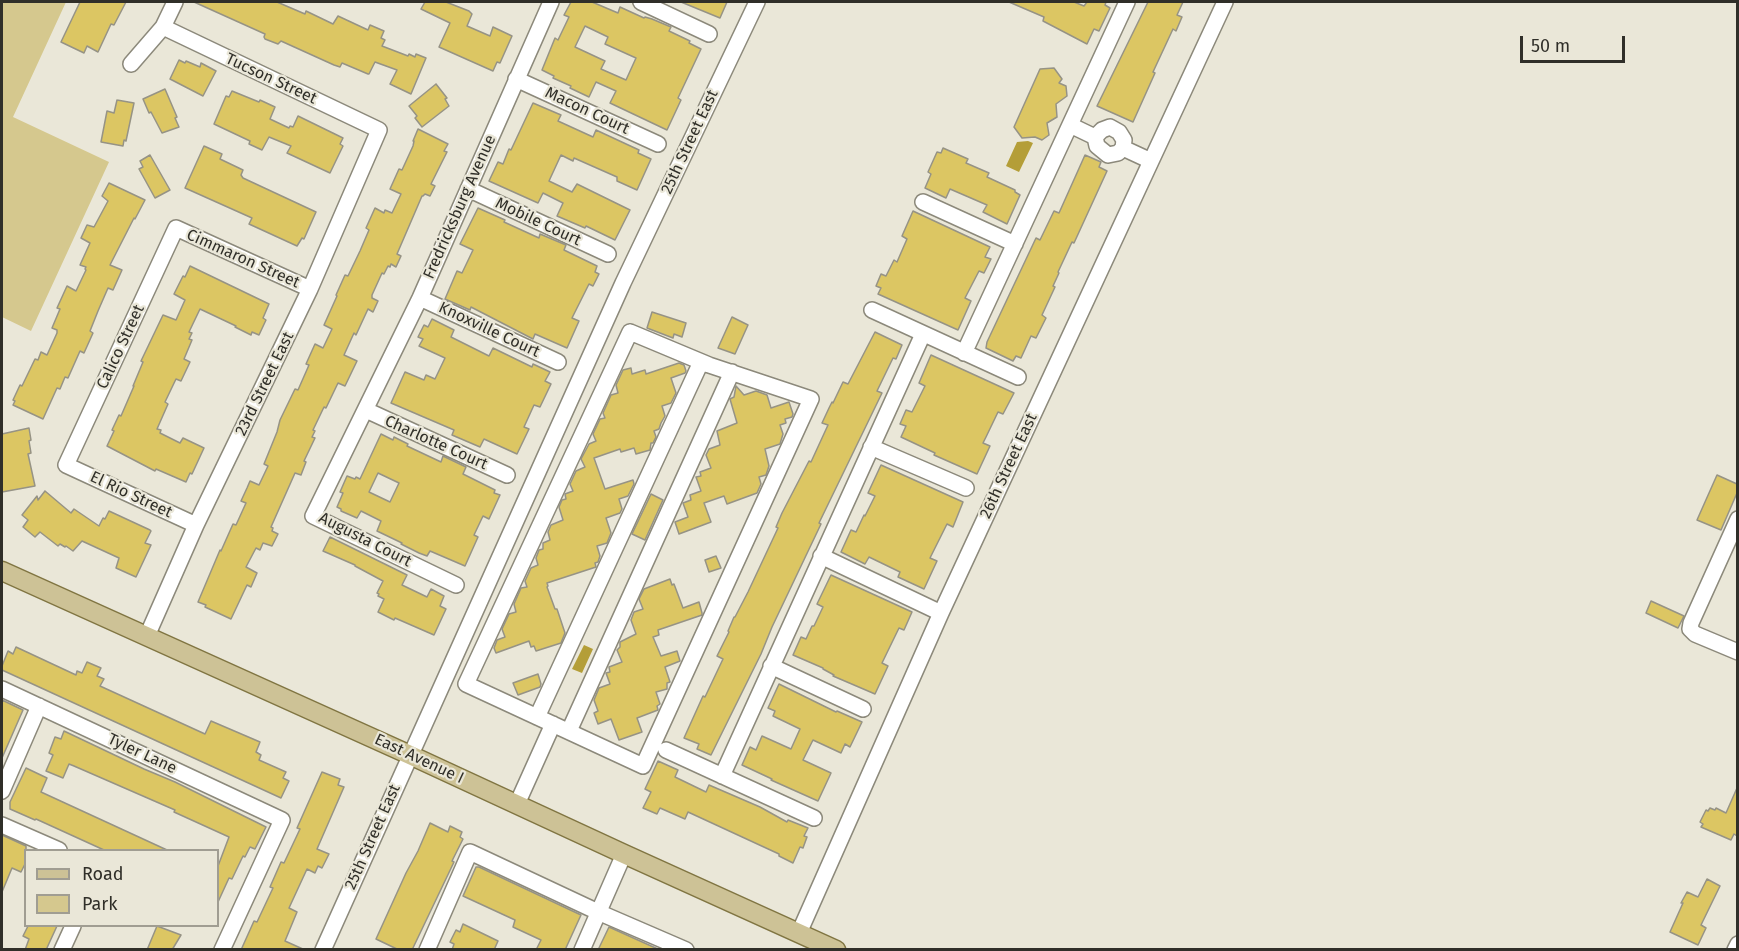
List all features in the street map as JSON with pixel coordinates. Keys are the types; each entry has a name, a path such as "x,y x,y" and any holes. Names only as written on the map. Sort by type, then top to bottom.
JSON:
{"main road":[{"name":"East Avenue I","path":"2,572 836,950"}],"street":[{"path":"131,64 163,27 175,2"},
{"name":"Fredricksburg Avenue","path":"366,410 420,298 551,2"},
{"path":"640,2 709,34"},
{"name":"25th Street East","path":"323,950 623,283 757,2"},
{"path":"964,353 1127,2"},
{"name":"26th Street East","path":"799,933 941,613 1225,2"},
{"name":"Tucson Street","path":"163,27 379,130"},
{"name":"Macon Court","path":"516,79 658,144"},
{"path":"1070,125 1095,137 1102,130 1110,127 1119,132 1124,140 1124,148 1151,161"},
{"name":"23rd Street East","path":"147,636 196,525 310,289 379,130"},
{"name":"Mobile Court","path":"468,189 608,254"},
{"path":"923,201 1015,244"},
{"name":"Cimmaron Street","path":"176,228 310,289"},
{"name":"Calico Street","path":"66,465 176,228"},
{"name":"Knoxville Court","path":"420,298 558,362"},
{"path":"872,310 1017,377"},
{"path":"630,332 701,362 811,399 643,766 466,684 630,332"},
{"path":"722,776 923,334"},
{"path":"537,717 701,362"},
{"path":"569,731 732,372"},
{"name":"Charlotte Court","path":"366,410 507,475"},
{"name":"Augusta Court","path":"366,410 313,516 456,585"},
{"path":"871,447 966,488"},
{"name":"El Rio Street","path":"66,465 196,525"},
{"path":"1737,519 1690,629 1695,634 1737,652"},
{"path":"821,556 941,613"},
{"path":"771,666 863,709"},
{"name":"Tyler Lane","path":"2,689 282,820 224,927"},
{"path":"2,790 39,706"},
{"path":"517,804 553,724"},
{"path":"666,750 814,818"},
{"path":"2,825 57,849"},
{"path":"427,950 470,852 686,950"},
{"path":"582,950 624,854"},
{"path":"62,950 73,927"},
{"path":"222,950 224,927"},
{"path":"1735,950 1737,944"}],"green space":[{"path":"2,2 66,2 13,117 109,162 31,331 2,317"}],"shaded area":[{"path":"1017,142 1033,143 1019,172 1006,166"},
{"path":"584,645 593,649 582,673 572,669"}],"building":[{"path":"80,2 126,2 114,25 111,24 98,52 87,46 84,53 61,42"},
{"path":"194,2 277,2 305,14 306,11 333,24 338,16 368,30 370,25 384,31 381,38 385,40 382,46 408,56 409,54 415,57 416,54 426,58 411,94 390,84 397,70 375,62 368,74 342,63 340,67 334,65 281,41 278,44 265,39 265,34"},
{"path":"425,2 446,2 469,11 472,14 467,26 490,36 493,27 512,36 500,63 497,62 493,71 439,47 450,23 421,9"},
{"path":"571,2 592,2 618,13 620,7 671,27 669,31 701,49 678,98 681,100 667,130 610,103 616,91 596,82 589,97 542,70 555,38 558,40 569,17 564,15","holes":["585,26 608,37 605,44 636,58 626,80 601,69 605,61 575,47"]},
{"path":"681,2 727,2 720,18"},
{"path":"1009,2 1074,2 1084,6 1087,2 1106,2 1105,5 1110,8 1099,31 1094,29 1087,44 1043,21 1044,17"},
{"path":"1148,2 1183,2 1177,15 1182,17 1176,31 1173,29 1133,122 1097,106"},
{"path":"179,60 200,67 201,63 216,71 203,96 170,79"},
{"path":"1054,68 1062,79 1059,83 1066,86 1067,96 1056,104 1057,117 1047,123 1049,135 1042,140 1035,137 1022,138 1014,127 1040,69"},
{"path":"436,84 447,98 445,99 449,106 422,127 409,106"},
{"path":"165,89 179,127 162,133 143,99"},
{"path":"232,91 275,107 270,119 289,128 293,127 298,116 343,138 340,144 343,146 330,173 287,153 291,146 269,137 262,150 249,144 250,141 214,124 226,96 229,97"},
{"path":"117,100 134,103 123,146 101,142 107,111 114,113"},
{"path":"533,103 561,115 558,121 593,137 596,130 639,150 638,153 651,159 637,190 617,181 617,177 574,158 573,161 561,155 549,181 572,192 577,184 630,210 615,240 586,226 585,228 557,216 563,203 543,193 538,203 489,181 498,162 503,164 509,149 511,150"},
{"path":"418,129 448,144 444,151 447,152 431,184 435,186 430,196 425,194 422,196 397,254 401,256 396,267 391,264 384,274 382,273 372,295 372,298 378,301 373,312 368,309 344,355 357,361 345,386 338,383 326,408 324,407 313,430 315,431 312,437 315,438 304,461 306,462 301,475 295,473 271,527 272,531 278,534 272,546 263,543 260,550 256,548 246,567 257,573 251,587 247,585 231,619 198,602 220,550 233,524 236,525 246,503 241,501 250,481 259,485 268,466 264,464 280,420 295,389 298,390 315,344 323,348 332,329 324,325 345,275 348,276 360,251 369,230 366,228 375,208 384,213 385,210 392,213 401,194 390,189 399,169 402,170"},
{"path":"204,146 222,154 220,159 243,170 241,175 243,178 316,212 304,239 302,238 297,246 249,224 252,218 185,188"},
{"path":"943,148 968,159 966,163 989,173 987,177 1015,190 1020,195 1007,224 983,212 987,205 950,189 946,198 925,188 931,174 928,172 937,152 941,153"},
{"path":"150,155 170,190 155,198 139,169 143,167 140,161"},
{"path":"1085,155 1101,162 1099,167 1107,171 1058,272 1053,286 1055,287 1042,315 1046,318 1036,338 1031,336 1021,358 1016,356 1013,361 986,348 987,342 1036,238 1040,240 1054,211 1059,213"},
{"path":"109,183 145,200 110,265 122,270 113,290 108,288 90,331 93,333 84,353 80,351 68,378 65,377 60,389 57,388 43,419 13,405 15,401 13,400 35,359 38,360 41,352 47,355 57,333 57,330 52,328 60,309 57,308 67,286 76,291 86,270 86,267 80,265 90,243 81,238 87,225 94,227 108,201 102,196"},
{"path":"478,208 539,238 540,234 566,245 564,250 597,266 595,272 599,274 593,286 589,284 572,318 579,321 567,348 535,334 533,339 471,307 470,310 445,299 457,271 462,273 473,250 460,244"},
{"path":"913,211 990,247 985,257 991,259 984,273 979,271 965,298 971,301 958,330 878,294 881,288 876,286 881,274 886,276 894,260 897,262 907,239 902,236"},
{"path":"190,266 269,304 263,318 266,320 259,335 252,332 251,335 200,309 189,332 192,333 189,339 192,340 184,359 190,362 181,381 176,379 165,402 168,404 157,429 161,430 160,433 180,443 183,438 204,448 186,482 156,469 155,471 107,446 114,431 112,430 134,386 143,362 141,361 163,315 176,320 185,300 174,294"},
{"path":"652,312 686,323 682,337 674,334 673,338 647,328"},
{"path":"732,317 748,325 735,354 718,348"},
{"path":"432,319 454,330 451,337 489,356 493,348 532,367 533,364 550,372 545,381 551,384 540,407 534,405 524,427 529,429 517,454 484,439 480,447 452,435 454,430 391,403 405,372 424,380 426,375 435,379 445,358 419,346 423,339 418,337 424,325 428,327"},
{"path":"875,332 902,345 877,391 882,393 819,523 821,524 761,654 711,755 697,749 699,744 684,738 723,659 717,656 734,617 778,528 776,527 782,513 809,461 811,462 828,425 822,423 829,408 843,382 848,384"},
{"path":"931,355 1014,393 1003,414 998,412 983,443 990,446 977,474 901,437 906,426 900,424 906,410 912,412 925,386 919,383"},
{"path":"679,363 684,365 686,371 671,378 676,393 671,403 662,406 665,416 659,429 654,431 656,437 651,443 650,450 636,454 634,448 621,452 620,449 594,458 605,489 633,480 634,484 628,496 619,499 622,509 620,513 606,518 611,533 607,543 597,546 600,556 598,562 595,563 596,567 547,583 565,633 561,643 536,651 534,646 531,647 529,641 496,653 494,648 497,640 505,637 502,629 509,614 516,612 514,604 521,588 527,587 525,581 531,568 538,565 536,558 539,550 543,549 543,543 550,540 548,532 551,525 563,520 559,507 562,500 566,499 565,494 573,491 570,484 576,471 585,467 581,459 589,444 596,441 593,434 600,419 605,418 603,413 611,395 618,393 616,385 623,370 631,368 632,374 645,370 646,374"},
{"path":"736,386 744,395 756,391 767,395 771,408 789,402 792,417 785,419 786,423 780,425 783,434 780,444 765,449 769,466 766,475 759,477 761,484 757,493 727,504 724,496 704,503 711,522 679,534 675,522 688,517 683,503 691,500 690,495 701,491 696,477 701,476 700,472 711,468 706,455 709,449 720,445 717,431 737,423 730,399 734,397"},
{"path":"29,428 31,453 28,454 35,486 2,492 2,434"},
{"path":"381,434 393,440 394,437 408,444 407,446 441,462 443,456 466,467 463,474 495,490 494,493 500,495 489,519 483,516 474,535 478,537 465,566 430,551 427,556 401,544 377,531 381,521 361,511 357,518 341,511 337,507 347,476 360,479","holes":["378,473 399,483 390,502 369,492"]},
{"path":"881,465 963,502 953,527 947,524 930,558 937,561 924,589 898,577 900,572 869,557 865,564 841,552 851,530 856,532 875,496 868,493"},
{"path":"1717,475 1737,484 1737,493 1721,530 1697,520"},
{"path":"45,491 71,513 74,509 99,526 109,511 150,530 145,543 151,545 136,577 116,568 119,558 82,541 73,551 60,544 58,546 40,532 35,537 23,527 28,520 22,515 37,496 38,500"},
{"path":"651,494 663,500 645,540 632,534"},
{"path":"330,537 407,575 402,585 427,597 431,589 444,596 440,606 446,609 434,635 378,612 384,599 377,593 383,581 323,551"},
{"path":"716,556 721,568 709,572 705,560"},
{"path":"831,575 912,612 904,630 899,628 882,663 888,666 875,694 793,655 801,637 806,639 814,626 823,607 817,604"},
{"path":"670,579 683,608 699,602 702,615 658,630 659,635 653,637 661,656 677,651 680,661 665,667 670,682 667,683 667,689 656,692 660,704 657,706 658,710 637,718 642,732 619,740 611,719 598,724 594,713 598,711 594,700 599,688 610,684 606,673 610,672 609,667 622,662 617,650 620,642 636,634 631,620 634,612 643,609 639,599 644,589"},
{"path":"1651,601 1684,616 1678,628 1646,613"},
{"path":"16,647 76,675 77,671 82,673 87,662 101,668 97,676 104,679 100,686 205,734 211,721 260,742 256,752 261,755 259,760 286,772 283,778 289,781 281,798 2,670 8,651 13,654"},
{"path":"538,674 540,687 518,695 513,683"},
{"path":"779,684 862,722 850,747 845,744 841,753 813,740 803,760 831,773 818,801 742,765 750,747 756,750 762,736 791,749 800,729 773,716 775,711 768,708"},
{"path":"2,700 23,710 2,758"},
{"path":"64,731 266,827 255,849 250,847 245,857 243,856 219,900 219,863 229,837 174,812 175,810 69,764 63,778 46,771 53,755 49,753 55,737 61,739"},
{"path":"658,761 678,770 675,777 706,792 709,785 760,807 787,822 788,820 808,828 804,836 807,837 803,848 800,847 793,863 779,854 688,812 685,819 660,808 657,814 643,808 651,792 645,789"},
{"path":"26,768 47,778 41,792 165,849 102,849 10,809 10,802"},
{"path":"322,772 340,779 338,785 344,787 317,849 329,854 322,868 318,866 315,873 307,869 289,908 297,912 285,941 305,950 241,950 273,888 270,887 281,862 284,863 300,829 297,828"},
{"path":"1737,788 1737,836 1734,834 1731,840 1701,827 1703,824 1700,822 1706,810 1716,808 1726,813"},
{"path":"430,823 448,832 450,826 462,832 460,837 463,839 412,950 399,950 376,939"},
{"path":"2,835 26,846 26,849 24,849 24,866 21,872 12,868 2,892"},
{"path":"476,867 581,915 565,950 536,950 541,940 513,927 515,920 463,896"},
{"path":"1707,879 1720,886 1701,925 1706,928 1698,945 1670,932 1687,892 1698,897"},
{"path":"463,924 498,941 494,950 452,950 454,944 450,942 456,930 460,932"},
{"path":"28,927 57,927 46,950 25,950 29,939 23,936"},
{"path":"157,927 181,935 172,950 147,950"},
{"path":"609,927 660,950 598,950"}]}
